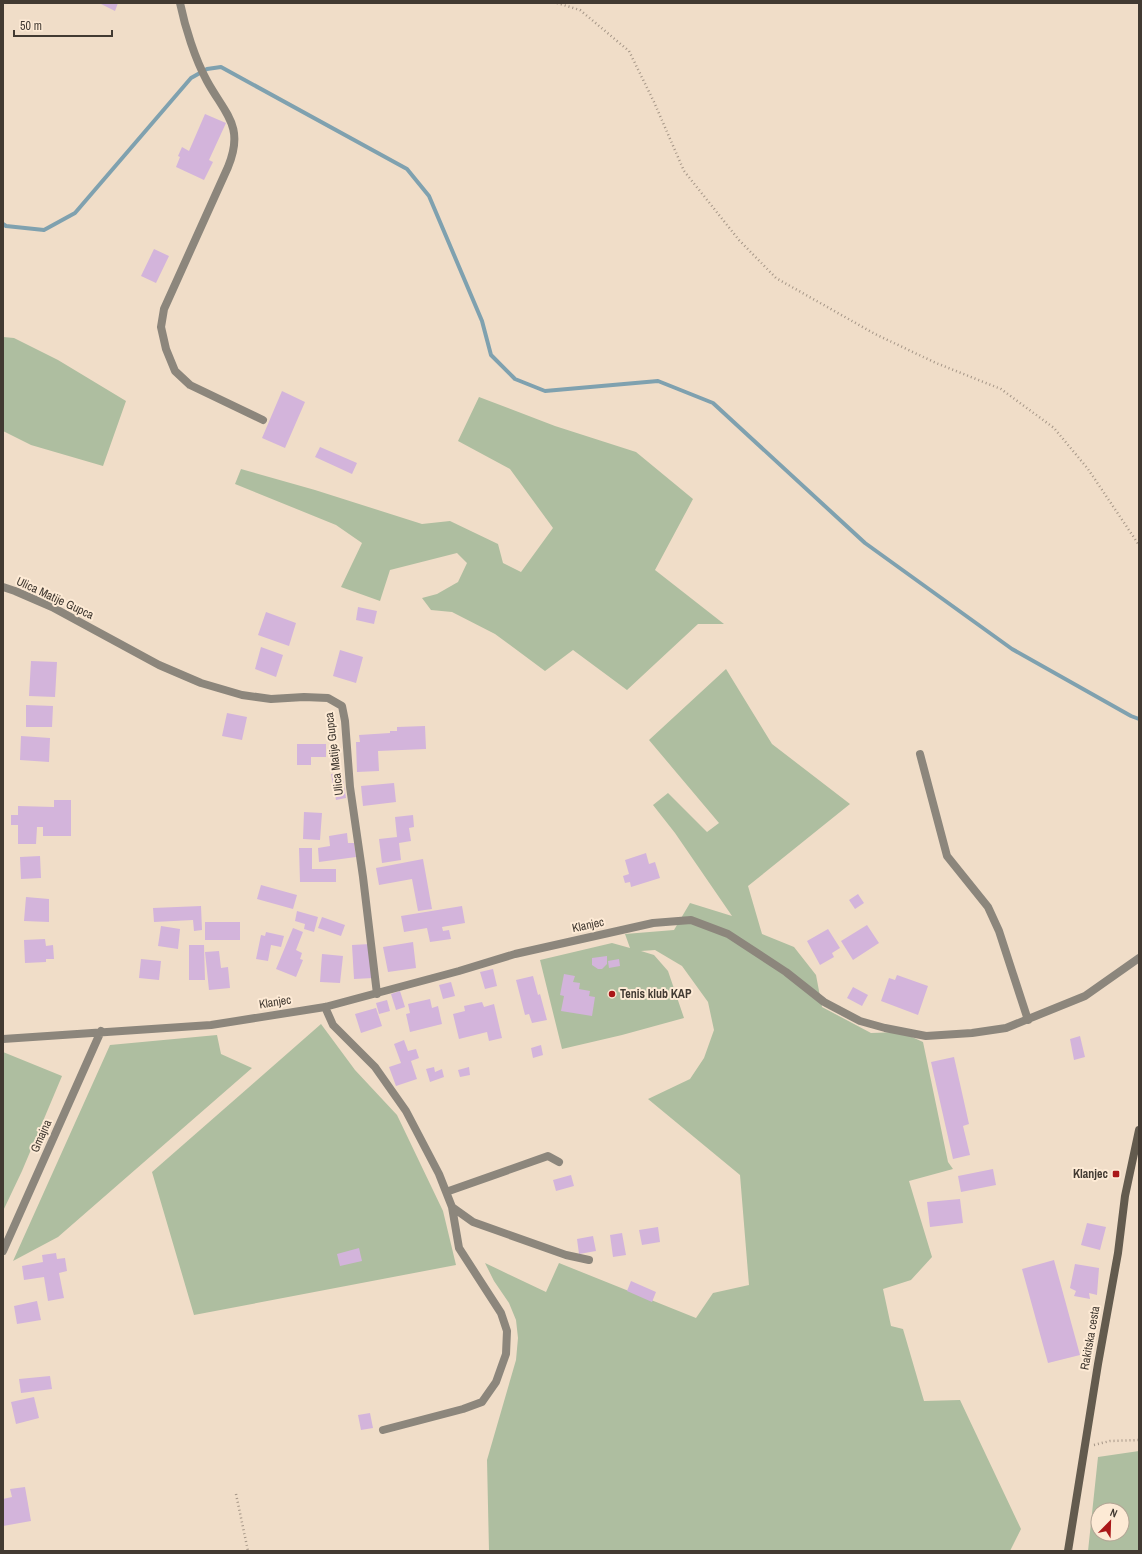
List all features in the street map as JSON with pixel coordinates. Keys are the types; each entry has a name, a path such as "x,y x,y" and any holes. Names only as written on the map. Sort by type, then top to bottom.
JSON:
{"main road":[{"name":"Rakitska cesta","path":"1068,1551 1084,1448 1118,1253 1125,1196 1139,1130"}],"street":[{"path":"180,3 184,22 200,65 207,81 228,113 234,133 235,147 228,167 164,309 161,328 166,349 175,370 190,385 263,420"},
{"name":"Ulica Matije Gupca","path":"3,587 52,607 159,665 201,683 242,695 271,699 304,697 328,698 342,706 345,721 350,787 363,877 377,994"},
{"path":"920,754 947,856 988,907 999,931 1028,1020"},
{"name":"Klanjec","path":"3,1039 101,1031 211,1025 325,1007 377,994 515,954 653,923 690,920 728,934 786,972 824,1002 860,1021 926,1036 972,1033 1006,1028 1028,1020 1085,996 1139,958"},
{"path":"325,1007 333,1025 375,1067 406,1111 439,1174 452,1207 459,1248 501,1313 507,1331 506,1354 496,1382 482,1402 463,1409 383,1430"},
{"name":"Gmajna","path":"3,1251 101,1031"},
{"path":"446,1192 548,1156 558,1162"},
{"path":"452,1207 473,1222 566,1254 589,1260"}],"path":[{"path":"557,3 580,10 629,51 654,102 684,171 739,240 776,278 875,334 936,363 1001,389 1054,428 1088,469 1139,545"},
{"path":"1084,1448 1110,1441 1139,1440"},
{"path":"236,1494 248,1551"}],"green space":[{"path":"3,337 14,338 58,360 126,401 103,466 31,445 3,431"},
{"path":"479,397 555,426 636,452 693,499 655,570 724,624 698,624 627,690 573,650 545,671 495,634 452,612 431,610 422,598 437,594 458,582 467,563 457,553 390,570 380,601 341,587 362,543 336,525 235,484 241,469 315,490 422,524 450,521 498,544 503,563 521,572 553,528 510,469 458,441"},
{"path":"726,669 772,744 850,804 748,886 762,934 794,947 816,975 822,1007 871,1033 901,1032 923,1042 948,1162 953,1169 909,1181 932,1257 911,1280 883,1289 891,1326 903,1329 924,1401 960,1400 1021,1529 1010,1551 489,1551 487,1460 516,1360 518,1338 516,1320 509,1303 494,1281 485,1263 546,1292 559,1263 696,1318 713,1293 749,1285 740,1175 648,1099 690,1079 704,1058 714,1030 708,1002 682,966 655,950 641,951 654,955 668,971 684,1018 622,1035 562,1049 540,960 612,943 630,948 625,934 674,930 690,903 732,916 675,833 653,805 668,793 707,832 719,823 649,740"},
{"path":"321,1024 355,1070 397,1115 443,1211 456,1265 194,1315 152,1172"},
{"path":"217,1035 221,1054 252,1068 58,1237 13,1261 110,1045"},
{"path":"3,1052 62,1076 22,1171 3,1211"},
{"path":"1139,1451 1139,1551 1088,1551 1090,1532 1090,1542 1130,1542 1130,1502 1093,1502 1098,1457"}],"building":[{"path":"99,3 118,3 115,11"},
{"path":"205,114 226,123 209,160 213,162 204,180 176,167 180,157 178,156 182,147 189,151"},
{"path":"154,249 169,256 156,283 141,276"},
{"path":"282,391 305,402 285,448 262,438"},
{"path":"320,447 357,463 352,474 315,457"},
{"path":"358,607 377,611 374,624 356,620"},
{"path":"266,612 296,623 289,646 258,635"},
{"path":"261,647 283,655 276,677 255,669"},
{"path":"340,650 363,657 356,683 333,676"},
{"path":"31,661 57,662 55,697 29,696"},
{"path":"26,705 53,706 52,727 26,727"},
{"path":"227,713 247,717 242,740 222,736"},
{"path":"425,726 426,749 378,751 379,771 357,772 356,742 360,742 359,735 390,733 390,731 397,731 397,727"},
{"path":"21,736 50,738 49,762 20,760"},
{"path":"297,744 326,744 326,757 311,757 311,765 297,765"},
{"path":"342,773 346,798 336,800 331,774"},
{"path":"394,783 396,802 363,806 361,786"},
{"path":"54,800 71,800 71,836 43,836 43,827 37,827 36,844 18,844 18,825 11,825 11,815 18,815 18,806 54,807"},
{"path":"304,812 322,813 320,840 303,839"},
{"path":"413,815 414,827 409,828 411,841 399,843 401,860 382,863 379,839 397,837 395,817"},
{"path":"347,833 348,843 354,843 356,857 319,862 318,848 330,846 329,836"},
{"path":"299,848 312,848 312,869 336,869 336,882 300,882"},
{"path":"646,853 649,864 655,862 660,878 631,887 630,882 625,883 623,876 629,874 625,860"},
{"path":"40,856 41,878 21,879 20,857"},
{"path":"423,859 432,909 418,911 412,879 379,885 376,868"},
{"path":"261,885 297,895 293,909 257,899"},
{"path":"858,894 864,903 855,909 849,900"},
{"path":"26,897 49,899 49,922 24,921"},
{"path":"201,906 202,930 194,931 193,920 154,922 153,908"},
{"path":"462,906 465,923 442,927 443,931 449,930 451,939 430,942 427,928 404,932 401,916"},
{"path":"297,911 318,917 314,932 304,929 305,924 295,921"},
{"path":"322,917 345,925 341,936 318,928"},
{"path":"205,922 240,922 240,940 205,940"},
{"path":"867,925 879,943 853,960 841,941"},
{"path":"161,926 180,929 178,949 158,946"},
{"path":"293,928 303,932 296,950 302,953 300,959 303,960 296,977 276,969"},
{"path":"828,929 840,948 832,953 834,957 820,965 807,941"},
{"path":"266,932 284,936 281,947 271,945 268,961 256,959 261,935 265,936"},
{"path":"45,939 46,946 53,945 54,959 46,959 46,962 25,963 24,940"},
{"path":"413,942 416,968 388,972 383,947"},
{"path":"370,944 373,978 354,979 352,945"},
{"path":"189,945 204,945 205,980 189,980"},
{"path":"219,951 221,968 228,967 230,988 209,990 205,952"},
{"path":"322,954 343,956 340,983 320,982"},
{"path":"607,956 607,964 602,969 598,969 592,965 592,958"},
{"path":"141,959 161,961 159,980 139,978"},
{"path":"619,959 620,966 609,968 608,961"},
{"path":"493,969 497,986 485,989 480,972"},
{"path":"564,974 575,976 573,982 580,983 579,989 590,991 589,996 595,997 592,1016 561,1011 564,996 560,995"},
{"path":"897,975 928,986 918,1015 881,1001 889,978 895,980"},
{"path":"533,976 538,995 540,994 547,1020 532,1023 529,1014 525,1015 516,980"},
{"path":"451,982 455,996 443,999 439,985"},
{"path":"853,987 868,995 862,1006 847,998"},
{"path":"400,991 405,1007 396,1010 391,994"},
{"path":"430,999 432,1008 438,1006 442,1024 410,1032 406,1014 410,1013 408,1004"},
{"path":"387,1000 390,1011 379,1014 376,1003"},
{"path":"482,1002 484,1007 494,1004 502,1038 489,1041 487,1032 459,1039 453,1014 465,1011 464,1006"},
{"path":"376,1008 382,1026 361,1033 355,1014"},
{"path":"1080,1036 1085,1057 1074,1060 1070,1039"},
{"path":"404,1040 408,1051 416,1049 419,1058 411,1061 417,1079 396,1086 389,1067 401,1063 394,1044"},
{"path":"541,1045 543,1055 533,1058 531,1048"},
{"path":"954,1057 969,1124 963,1126 970,1155 953,1159 931,1062"},
{"path":"434,1067 435,1072 442,1069 444,1077 430,1082 426,1069"},
{"path":"469,1067 470,1075 460,1077 458,1070"},
{"path":"993,1169 996,1185 961,1192 958,1176"},
{"path":"571,1175 574,1186 556,1191 553,1180"},
{"path":"960,1199 963,1223 930,1227 927,1202"},
{"path":"1087,1223 1106,1227 1100,1250 1081,1245"},
{"path":"658,1227 660,1242 642,1245 639,1230"},
{"path":"622,1233 626,1255 613,1257 610,1235"},
{"path":"593,1236 596,1251 579,1254 577,1239"},
{"path":"359,1248 362,1261 340,1266 337,1254"},
{"path":"56,1253 57,1259 65,1258 67,1271 59,1273 64,1298 48,1301 44,1277 24,1280 22,1266 43,1262 42,1255"},
{"path":"1054,1260 1080,1355 1048,1363 1022,1269"},
{"path":"1075,1264 1099,1268 1097,1295 1089,1293 1090,1299 1074,1296 1076,1291 1070,1288"},
{"path":"631,1281 656,1292 652,1302 627,1291"},
{"path":"37,1301 41,1320 17,1324 14,1306"},
{"path":"50,1376 52,1389 21,1393 19,1379"},
{"path":"34,1397 39,1418 16,1424 11,1402"},
{"path":"370,1413 373,1428 361,1430 358,1415"},
{"path":"25,1487 31,1521 3,1526 3,1499 12,1497 10,1489"}],"waterway":[{"path":"3,224 6,226 44,230 75,213 191,78 207,69 221,67 407,169 429,196 482,321 491,355 515,379 545,391 658,381 713,403 865,543 1012,649 1131,716 1139,719"}],"place":[{"name":"Tenis klub KAP","path":"612,994"},
{"name":"Klanjec","path":"1116,1174"}]}
